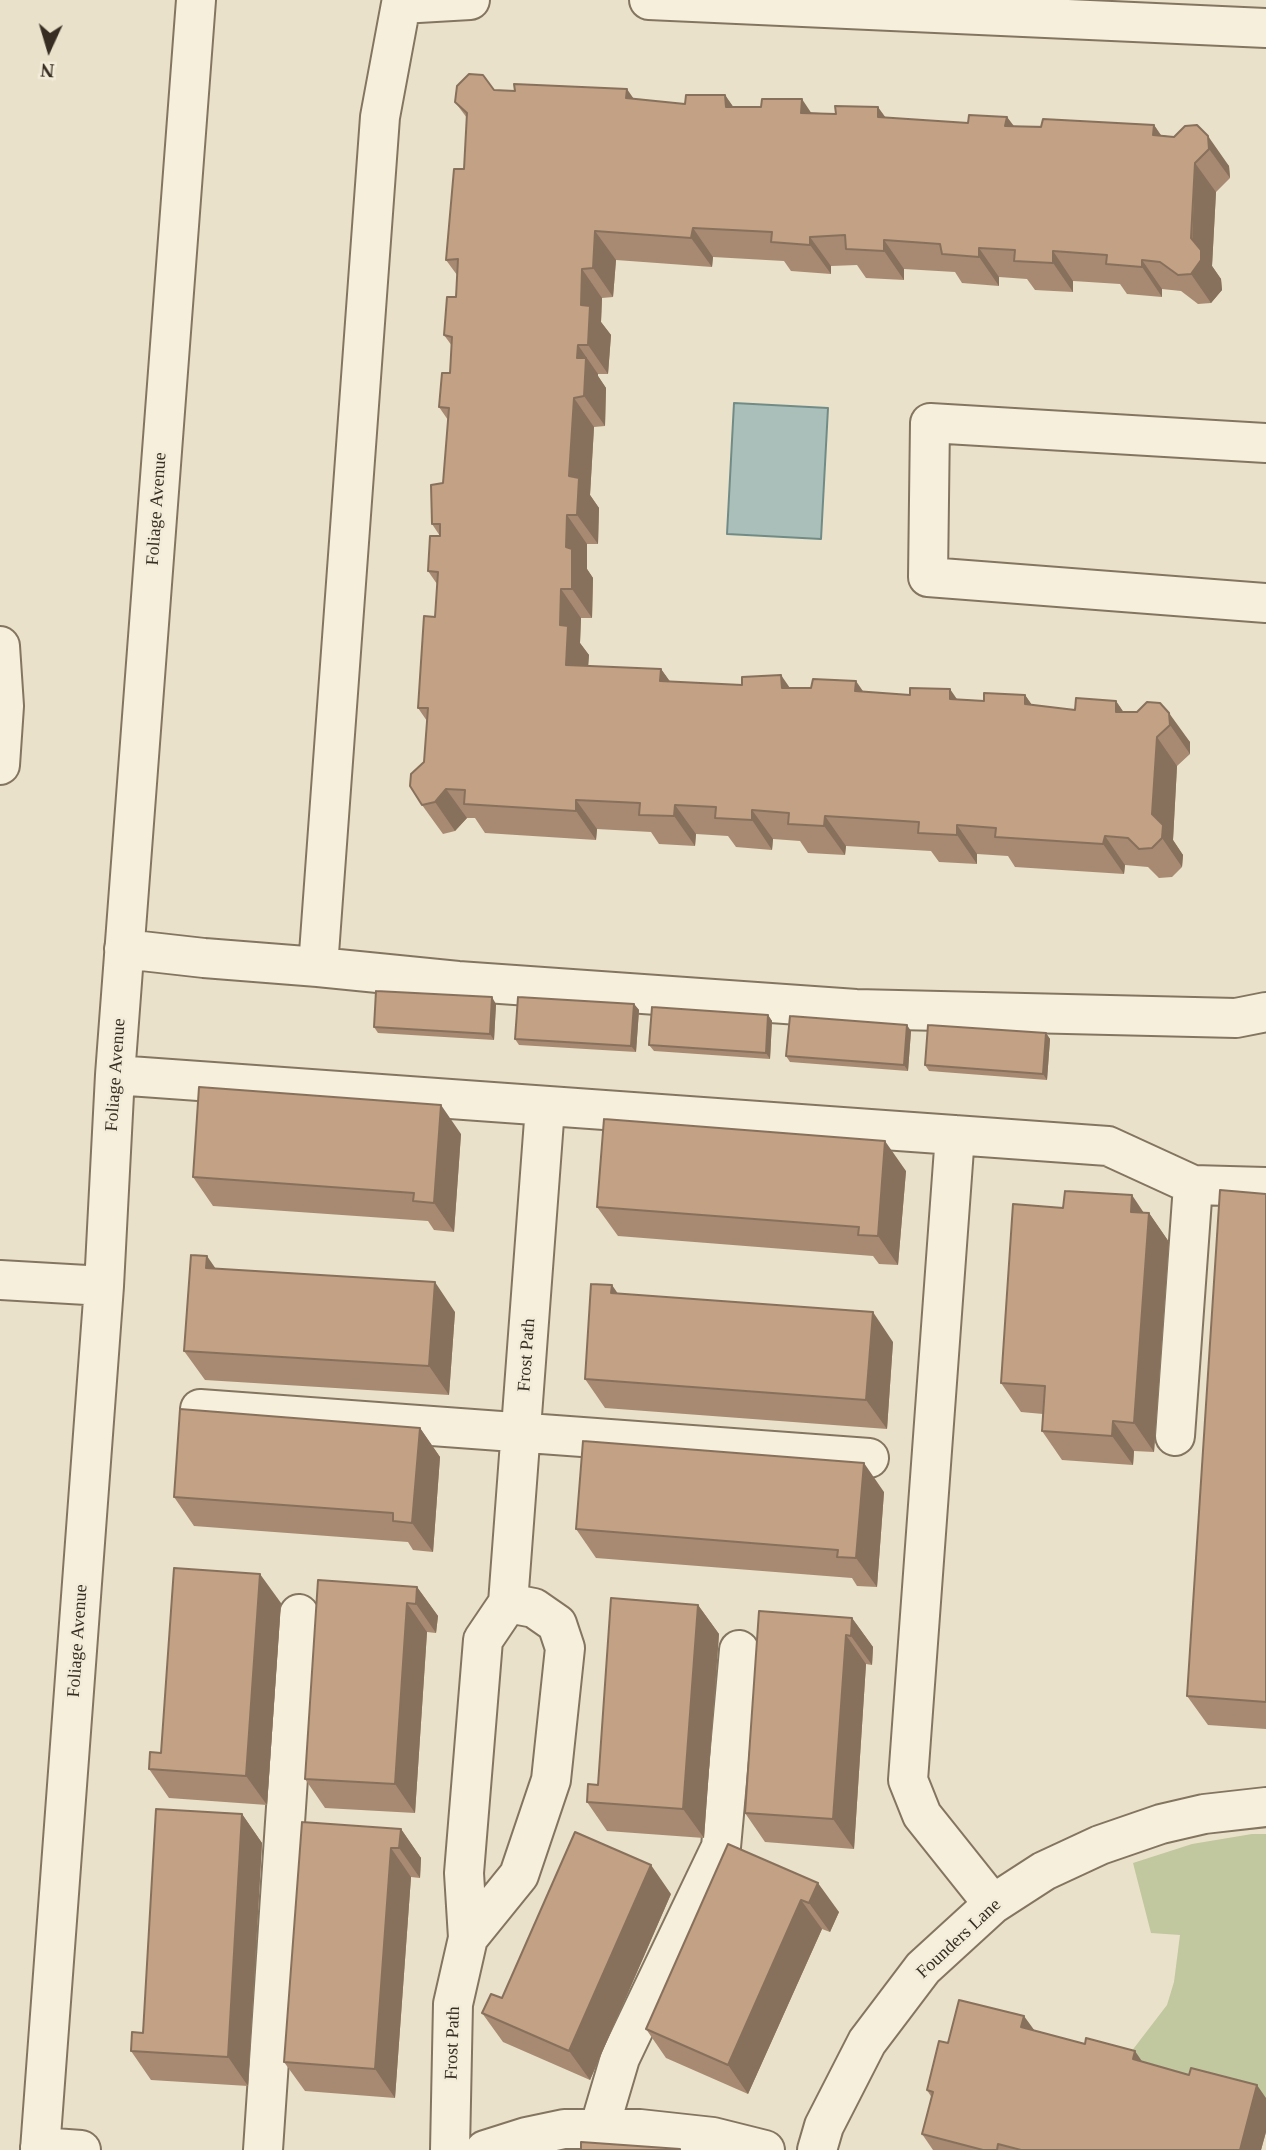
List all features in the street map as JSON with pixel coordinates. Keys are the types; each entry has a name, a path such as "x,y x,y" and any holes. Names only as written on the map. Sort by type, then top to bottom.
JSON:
{"street":[{"name":"Foliage Avenue","path":"40,2148 104,1286 124,948 196,0"},
{"path":"318,967 380,117 401,4 470,0"},
{"path":"649,0 1266,28"},
{"path":"1266,443 930,423 928,577 1266,603"},
{"path":"0,646 4,706 0,765"},
{"path":"124,948 458,981 856,1009 1208,1018 1236,1018 1266,1012"},
{"path":"115,1075 1108,1146 1193,1185 1266,1187"},
{"name":"Frost Path","path":"450,2150 453,2004 468,1938 464,1873 483,1640 508,1603 545,1107"},
{"path":"955,1135 908,1780 922,1815 993,1904"},
{"path":"1175,1436 1193,1185"},
{"path":"0,1280 104,1286"},
{"path":"200,1409 869,1458"},
{"name":"Frost Path","path":"468,1938 519,1875 551,1780 565,1648 557,1624 534,1608 508,1603"},
{"path":"263,2150 299,1614"},
{"path":"575,2136 620,2057 721,1847 738,1650"},
{"name":"Founders Lane","path":"817,2150 824,2126 867,2042 923,1968 993,1904 1044,1871 1100,1845 1193,1816 1266,1807"},
{"path":"485,2150 526,2137 575,2136 640,2129 713,2137 765,2150"},
{"path":"40,2148 81,2150"}],"green space":[{"path":"1266,1834 1266,2105 1121,2065 1167,2005 1174,1982 1180,1935 1151,1933 1133,1863 1192,1844"}],"water":[{"path":"734,403 828,408 821,539 727,534"}],"building":[{"path":"469,74 483,75 494,90 515,91 514,84 627,89 626,98 685,104 686,95 725,95 726,107 761,107 762,99 802,99 801,113 836,114 835,106 878,107 878,117 968,123 969,115 1007,117 1005,126 1041,127 1043,119 1154,125 1153,135 1174,137 1185,126 1197,125 1208,136 1209,149 1195,163 1191,238 1201,250 1201,260 1191,274 1178,275 1160,262 1142,260 1142,267 1106,264 1107,255 1053,251 1053,263 1014,261 1015,250 979,248 979,257 942,254 940,244 884,240 884,251 846,249 845,235 810,237 810,245 771,242 772,232 693,228 691,238 595,231 593,268 582,269 581,305 590,306 588,345 578,345 577,358 586,358 584,396 574,398 569,476 579,478 577,515 567,515 566,547 572,549 572,589 561,589 560,625 568,626 566,665 661,669 660,681 742,685 742,677 781,675 782,688 811,688 813,679 856,681 855,691 910,695 910,688 950,689 950,699 984,701 984,693 1025,695 1025,704 1075,710 1076,698 1116,701 1116,712 1137,712 1147,702 1160,703 1169,713 1170,725 1157,737 1152,814 1163,825 1162,838 1152,848 1139,849 1128,838 1105,836 1103,844 995,837 996,828 957,825 957,835 918,833 919,822 825,816 824,826 788,824 789,813 752,810 752,820 715,818 716,807 675,805 674,816 639,815 640,803 576,800 576,811 464,804 465,790 446,789 435,802 422,805 410,786 411,774 424,762 428,708 418,708 424,616 435,617 438,572 428,571 430,536 440,536 440,524 432,524 431,485 443,483 449,408 439,407 442,373 450,373 452,337 444,335 447,297 456,297 458,259 446,260 454,169 464,169 467,113 455,102 457,86"},
{"path":"376,991 492,997 490,1034 374,1027"},
{"path":"518,997 634,1004 631,1046 515,1039"},
{"path":"652,1007 768,1015 766,1053 649,1045"},
{"path":"790,1016 907,1025 904,1065 786,1056"},
{"path":"928,1025 1046,1033 1043,1074 925,1065"},
{"path":"199,1087 441,1105 434,1203 413,1201 414,1193 193,1177"},
{"path":"604,1119 885,1141 878,1236 858,1235 859,1227 597,1207"},
{"path":"1220,1190 1266,1194 1266,1702 1187,1696"},
{"path":"1065,1191 1132,1195 1131,1212 1149,1213 1134,1423 1113,1421 1112,1436 1042,1431 1045,1386 1001,1383 1013,1204 1063,1208"},
{"path":"191,1255 207,1256 206,1268 435,1282 429,1366 184,1351"},
{"path":"591,1284 612,1285 611,1293 873,1312 866,1400 585,1379"},
{"path":"180,1409 420,1428 412,1523 393,1521 393,1513 174,1497"},
{"path":"583,1441 864,1463 856,1558 837,1557 838,1550 576,1529"},
{"path":"174,1568 260,1574 246,1776 149,1769 150,1752 161,1753"},
{"path":"318,1580 417,1587 416,1604 407,1603 395,1784 305,1779"},
{"path":"611,1598 698,1605 683,1809 587,1802 588,1784 598,1785"},
{"path":"759,1611 852,1618 851,1636 846,1635 833,1819 745,1813"},
{"path":"156,1809 242,1814 228,2057 131,2051 132,2032 143,2033"},
{"path":"302,1822 401,1829 399,1848 391,1848 375,2069 284,2062"},
{"path":"575,1832 651,1865 569,2051 482,2013 491,1994 502,1998"},
{"path":"728,1844 818,1883 809,1903 801,1900 728,2065 646,2029"},
{"path":"959,2000 1024,2016 1021,2027 1085,2044 1086,2038 1135,2051 1133,2059 1189,2075 1191,2068 1257,2085 1240,2150 1021,2150 998,2144 997,2150 983,2150 922,2134 933,2092 927,2090 939,2041 948,2043"},
{"path":"581,2142 680,2149 680,2150 581,2150"}]}
